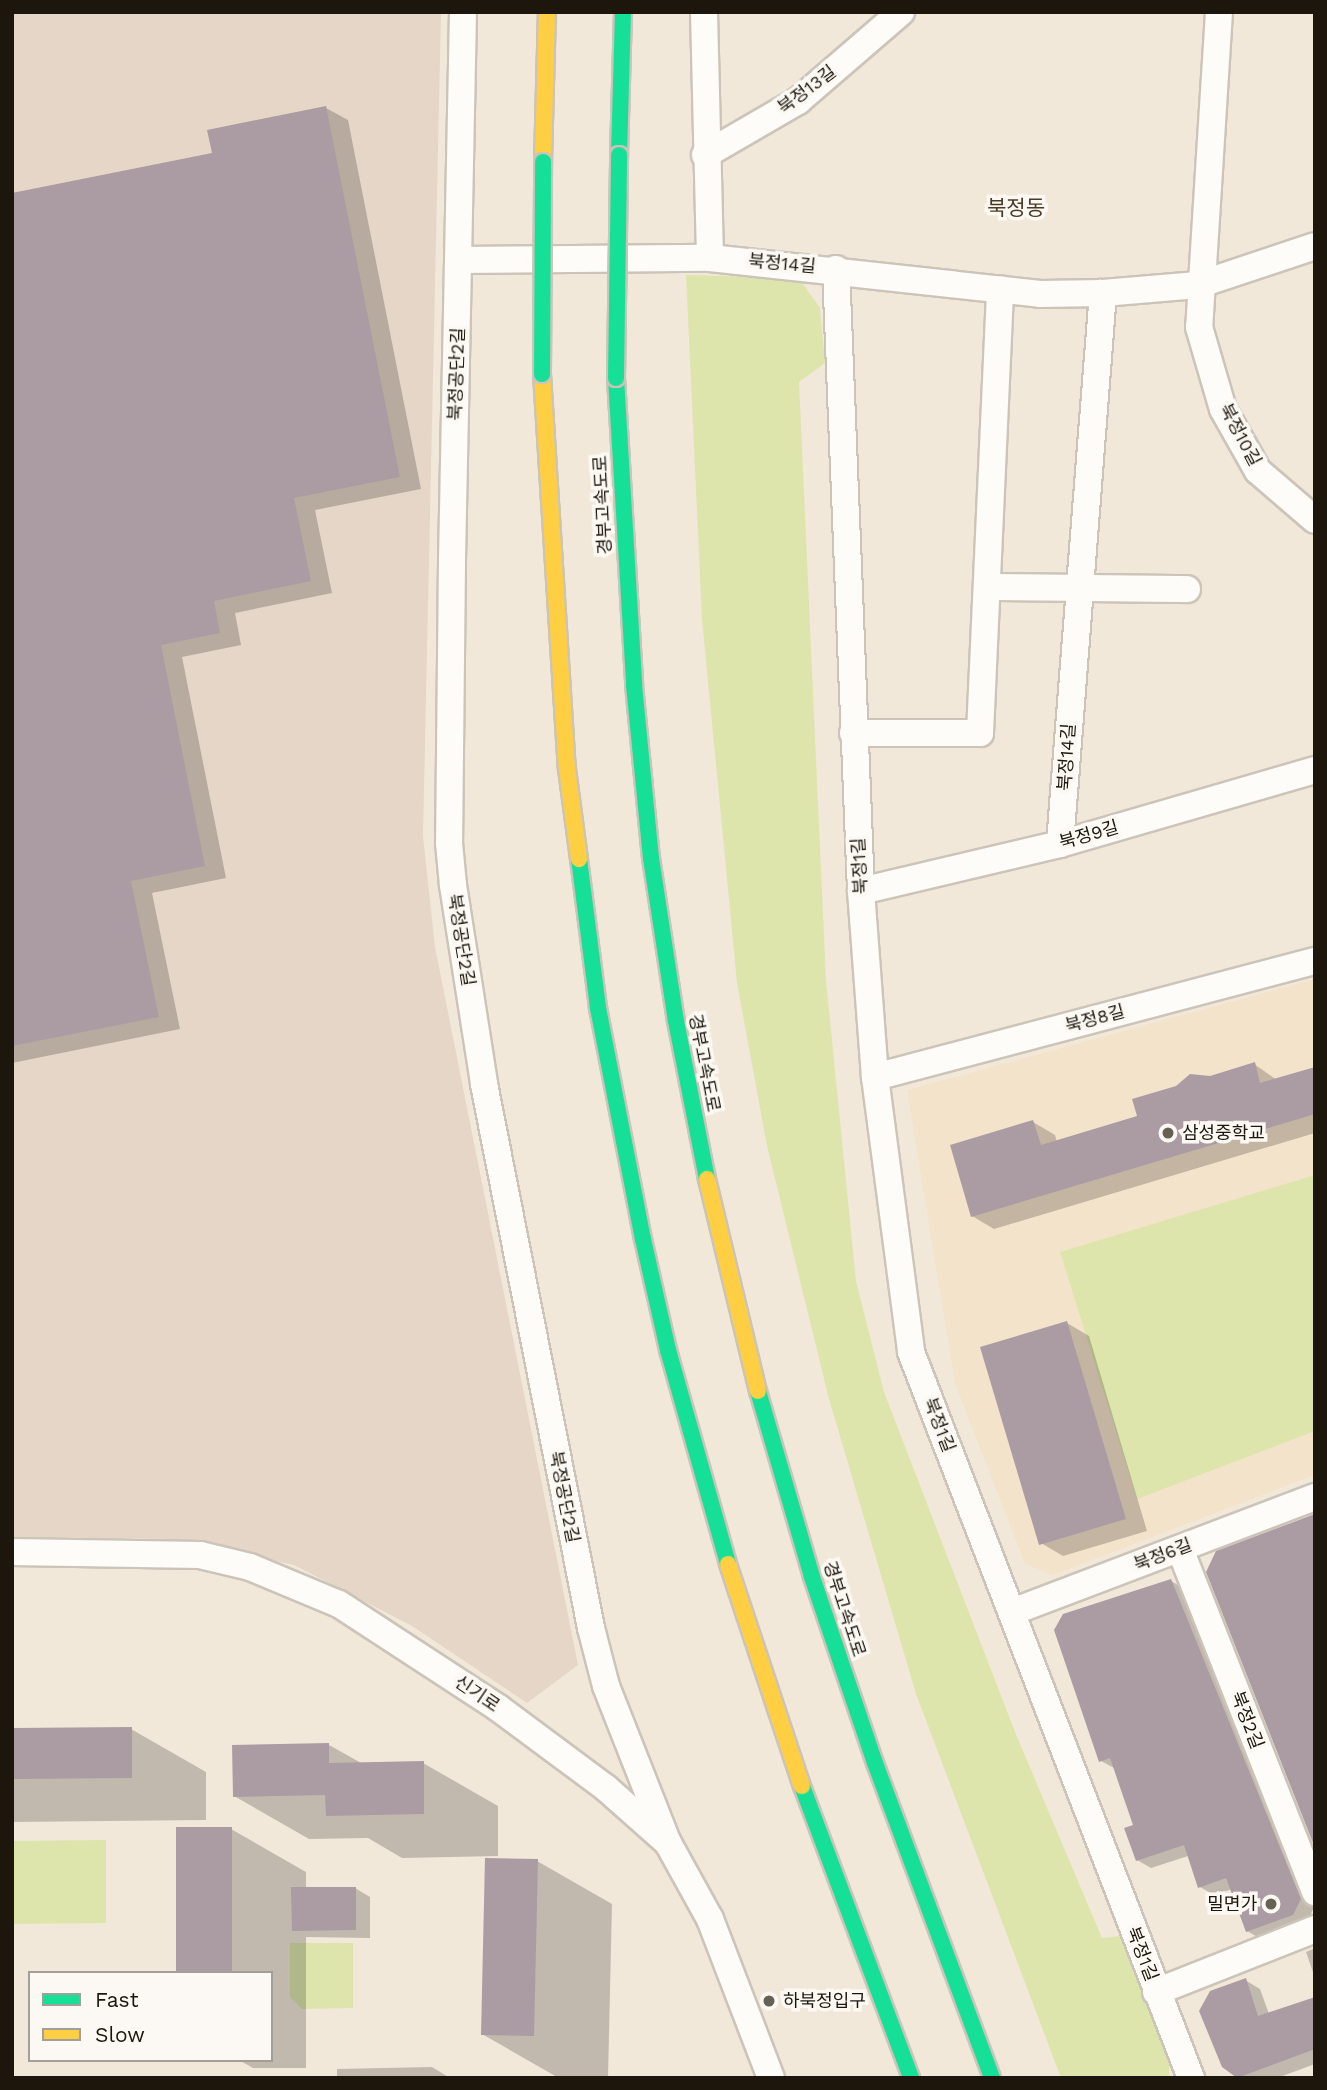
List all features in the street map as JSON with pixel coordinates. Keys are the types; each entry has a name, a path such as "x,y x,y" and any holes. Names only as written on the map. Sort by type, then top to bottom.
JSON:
{"highway":[{"path":"548,12 543,162 542,374 567,769 598,1008 643,1239 668,1350 735,1590 817,1831 911,2078"},
{"name":"경부고속도로","path":"623,12 616,378 633,672 651,858 676,1021 712,1202 755,1382 812,1577 875,1763 992,2078"}],"street":[{"name":"북정공단2길","path":"463,12 449,843 458,927 494,1139 591,1628 606,1685 668,1843"},
{"path":"704,12 705,155 710,258"},
{"name":"북정13길","path":"705,155 798,101 901,12"},
{"path":"1198,285 1219,12"},
{"name":"북정14길","path":"460,260 710,258 836,269 1000,289 1102,293 1198,285 1315,246"},
{"name":"북정1길","path":"836,269 861,891 875,1077 911,1352 1191,2078"},
{"name":"북정10길","path":"1198,285 1199,327 1223,410 1258,471 1315,520"},
{"path":"853,733 980,733 1000,289"},
{"name":"북정14길","path":"1060,844 1102,293"},
{"path":"987,587 1187,589"},
{"name":"북정9길","path":"861,891 1060,844 1315,770"},
{"name":"북정8길","path":"875,1077 1315,961"},
{"name":"북정6길","path":"1012,1612 1315,1497"},
{"name":"북정2길","path":"1180,1549 1315,1892"},
{"name":"신기로","path":"12,1552 200,1555 291,1582 339,1604 497,1707 606,1788 668,1843 710,1919 767,2076"},
{"path":"1156,1992 1315,1929"}],"shaded area":[{"path":"12,12 441,12 423,836 435,947 578,1665 527,1703 412,1626 294,1565 170,1539 12,1537"},
{"path":"1315,979 1315,1475 1053,1575 1025,1564 955,1384 907,1090"}],"green space":[{"path":"686,275 799,278 820,308 825,363 799,382 826,980 856,1281 884,1392 1015,1732 1102,1938 1121,1936 1169,2060 1169,2078 1061,2078 916,1694 829,1399 767,1146 737,983 702,619"},
{"path":"1315,1175 1315,1431 1137,1499 1060,1252"},
{"path":"106,1840 106,1923 12,1924 12,1841"},
{"path":"290,1943 353,1943 353,2008 302,2009 290,1997"}],"building":[{"path":"326,106 400,477 294,498 311,581 214,601 220,633 161,645 205,866 131,881 159,1017 12,1046 12,193 212,153 207,130"},
{"name":"삼성중학교","path":"1255,1062 1260,1083 1315,1067 1315,1114 971,1217 950,1145 1033,1120 1041,1145 1137,1116 1132,1099 1176,1086 1190,1074 1210,1076"},
{"path":"1067,1321 1126,1519 1039,1545 980,1347"},
{"path":"1315,1514 1315,1848 1206,1572 1216,1551"},
{"path":"1171,1579 1301,1899 1293,1915 1246,1932 1226,1878 1198,1888 1184,1845 1136,1861 1124,1828 1133,1825 1110,1758 1099,1762 1054,1630 1063,1614"},
{"path":"132,1727 132,1778 12,1779 12,1728"},
{"path":"329,1743 329,1763 424,1761 424,1814 326,1816 325,1795 233,1797 232,1745"},
{"path":"176,1827 232,1827 232,1971 176,1971"},
{"path":"485,1858 538,1859 534,2036 481,2035"},
{"path":"291,1887 356,1887 356,1930 292,1931"},
{"path":"1246,1978 1258,2016 1315,1997 1315,2049 1237,2078 1222,2067 1199,2011 1210,1991"}],"traffic: fast":[{"path":"619,155 623,12"},
{"path":"616,378 619,155"},
{"path":"542,374 543,162"},
{"path":"616,378 634,685 651,858 676,1021 707,1179"},
{"path":"579,859 598,1008 643,1239 668,1350 728,1564"},
{"path":"758,1391 812,1577 875,1763 992,2078"},
{"path":"802,1786 911,2078"}],"traffic: slow":[{"path":"543,162 547,12"},
{"path":"542,374 567,769 579,859"},
{"path":"707,1179 758,1391"},
{"path":"728,1564 802,1786"}],"place":[{"name":"삼성중학교","path":"1168,1133"},
{"name":"밀면가","path":"1271,1904"},
{"name":"하북정입구","path":"769,2001"}],"district":[{"name":"북정동","path":"1016,208"}]}
